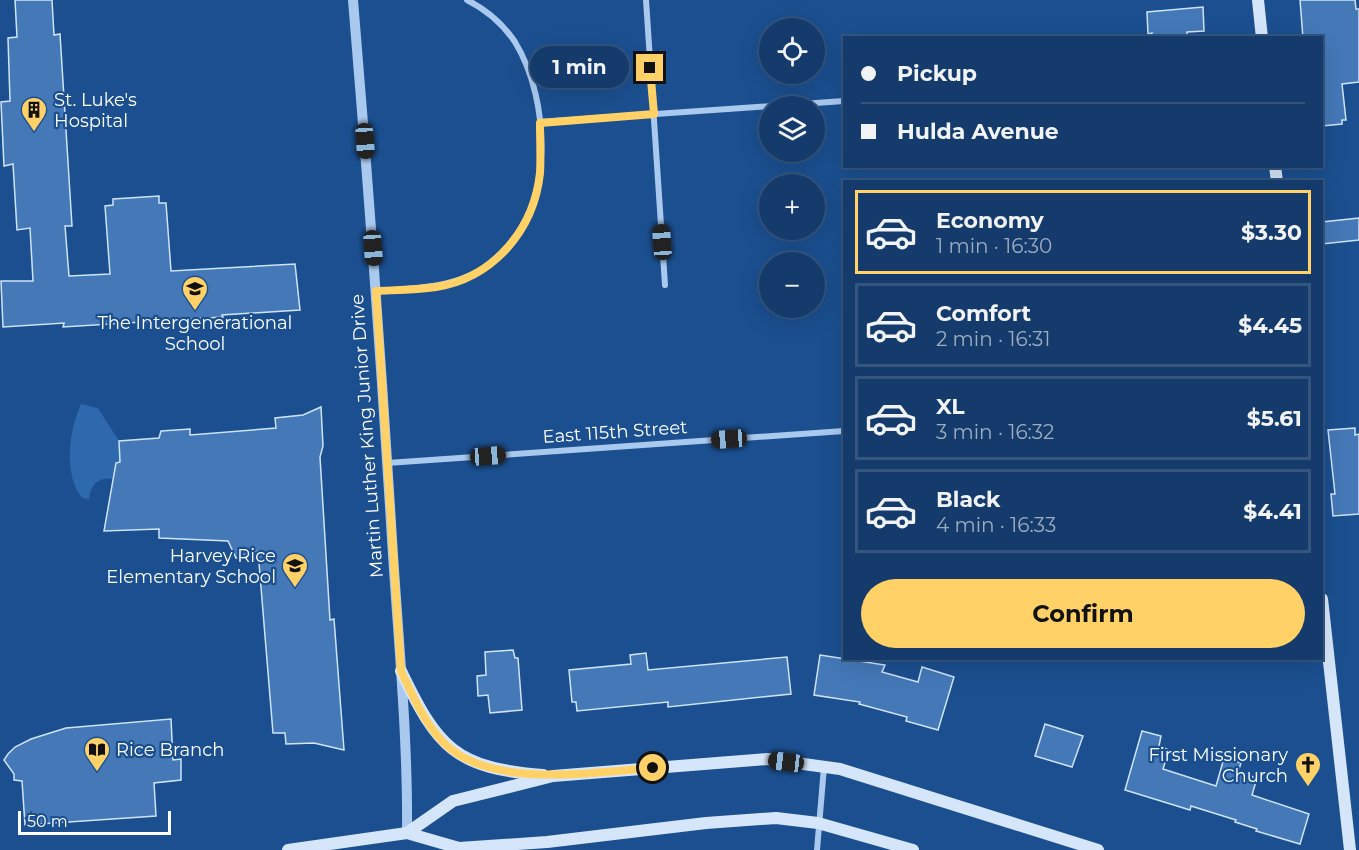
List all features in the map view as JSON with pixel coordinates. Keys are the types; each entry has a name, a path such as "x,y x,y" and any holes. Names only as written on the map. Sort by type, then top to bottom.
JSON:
{"main road":[{"path":"1258,0 1262,36"},
{"path":"1323,608 1350,850"},
{"path":"401,671 426,719 444,742 460,756 499,770 554,776"},
{"path":"407,833 453,801 554,776 767,759 840,769 1097,850"},
{"path":"288,850 407,833 459,848 547,846 776,818 818,823 913,850"}],"street":[{"name":"Martin Luther King Junior Drive","path":"353,0 376,291 401,671 407,833"},
{"path":"376,291 448,284 480,271 499,258 525,225 536,193 540,174 540,123 532,82 514,41 500,23 484,9 467,0"},
{"path":"645,0 665,285"},
{"path":"540,123 843,102"},
{"name":"East 115th Street","path":"387,463 843,431"},
{"path":"817,850 824,766"}],"shaded area":[{"path":"81,404 98,408 119,441 120,462 116,463 113,479 103,479 96,483 89,499 82,498 76,488 70,464 73,427"}],"building":[{"name":"St. Luke's Hospital","path":"15,0 52,0 54,35 60,34 72,226 65,226 69,276 110,274 105,206 113,205 113,199 159,196 159,203 166,203 171,271 295,264 300,310 63,327 64,323 3,327 1,281 33,281 30,228 17,230 13,164 4,166 1,102 10,101 8,38 17,37"},
{"path":"1300,0 1355,0 1356,9 1359,9 1359,82 1342,84 1346,120 1342,120 1342,124 1323,126 1323,36 1303,36"},
{"path":"1203,7 1204,31 1187,32 1187,36 1152,36 1152,33 1148,34 1147,12"},
{"path":"1359,218 1359,240 1323,244 1323,222"},
{"name":"Harvey Rice Elementary School","path":"321,407 323,446 320,457 330,620 334,619 344,750 314,743 286,744 285,733 273,733 258,551 236,558 228,541 159,538 159,529 104,531 116,463 120,462 119,441 159,438 161,431 190,429 190,435 276,428 275,418 303,415"},
{"path":"1355,428 1355,435 1359,434 1359,514 1333,516 1331,494 1335,494 1328,430"},
{"path":"513,650 515,658 518,658 522,710 490,713 488,695 478,696 477,676 486,675 485,652"},
{"path":"646,653 648,670 787,657 791,694 668,707 668,702 577,711 576,702 572,702 569,670 631,664 630,655"},
{"path":"820,655 885,665 882,672 918,682 922,667 954,677 938,730 906,721 907,717 859,704 860,702 814,695"},
{"name":"Rice Branch","path":"171,719 173,760 181,759 181,780 154,783 156,816 25,825 22,781 14,780 14,774 4,760 15,747 31,739 66,728"},
{"path":"1045,724 1083,736 1072,767 1035,756"},
{"path":"1142,731 1161,736 1159,746 1169,750 1163,769 1216,786 1224,758 1241,763 1238,772 1257,778 1252,795 1309,814 1300,844 1256,831 1257,829 1235,822 1236,820 1191,806 1190,810 1125,790"}],"place":[{"name":"St. Luke's Hospital","path":"34,133"},
{"name":"The Intergenerational School","path":"195,312"},
{"name":"Harvey Rice Elementary School","path":"295,589"},
{"name":"Rice Branch","path":"97,773"},
{"name":"First Missionary Church","path":"1308,788"}],"route":[{"path":"650,68 654,114 540,123 540,174 531,210 525,225 499,258 480,271 448,284 376,291 401,671 416,704 444,742 460,756 481,765 505,771 554,776 653,768"}]}
